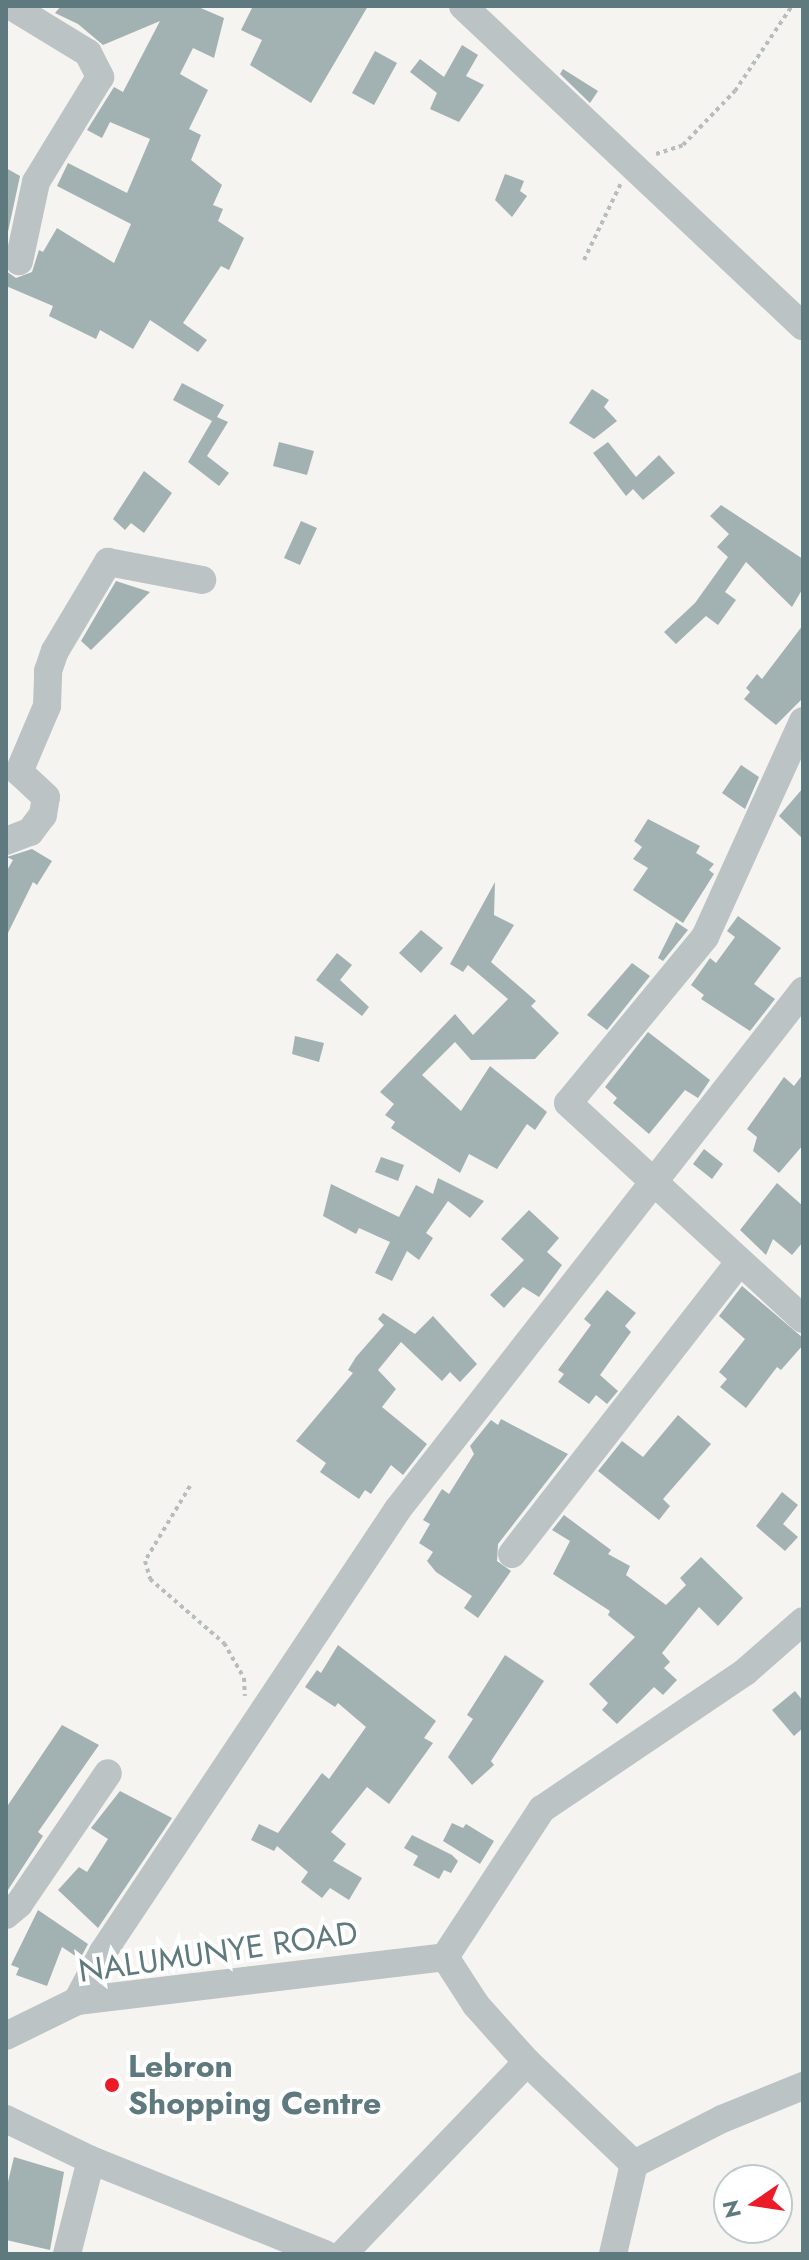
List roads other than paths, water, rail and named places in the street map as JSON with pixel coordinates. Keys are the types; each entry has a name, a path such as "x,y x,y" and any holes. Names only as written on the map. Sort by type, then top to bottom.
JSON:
{"street":[{"path":"11,6 88,53 100,77 36,182 19,261"},
{"path":"463,6 803,326"},
{"path":"6,841 30,832 43,815 46,797 19,772 47,706 48,671 55,651 108,562 202,580"},
{"path":"798,1307 738,1264 568,1103 705,937 803,721"},
{"path":"77,2001 103,1952 398,1509 803,991"},
{"path":"512,1554 738,1264"},
{"path":"634,2164 527,2062 476,2005 445,1957 542,1809 745,1672 803,1621"},
{"path":"6,1915 19,1904 108,1773"},
{"name":"NALUMUNYE ROAD","path":"6,2036 77,2001 445,1957"},
{"path":"343,2254 527,2062"},
{"path":"613,2254 634,2164 722,2119 803,2086"},
{"path":"6,2119 91,2160 325,2254"},
{"path":"67,2254 91,2160"}],"place":[{"name":"Lebron Shopping Centre","path":"112,2085"}]}
